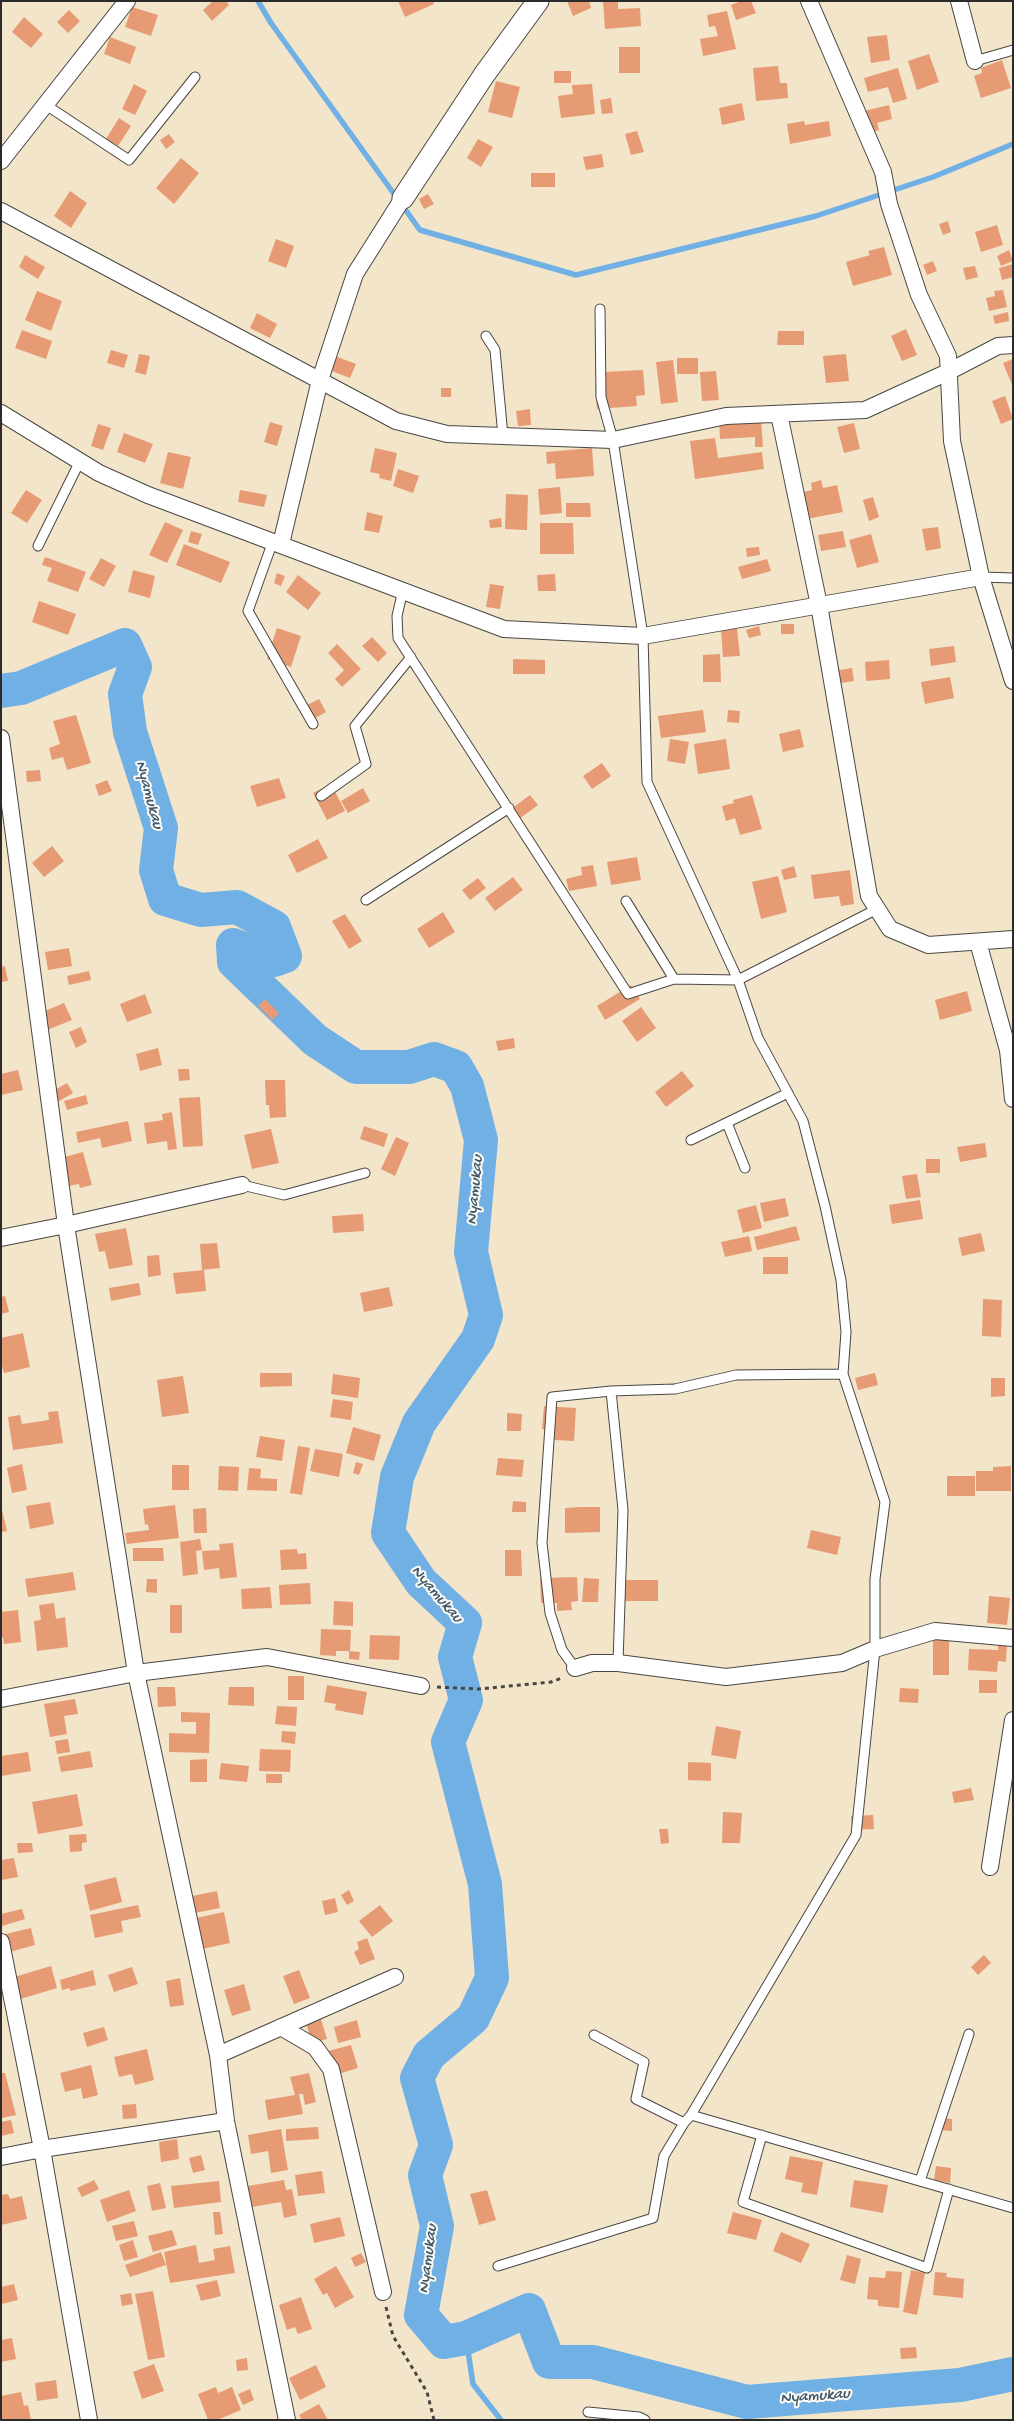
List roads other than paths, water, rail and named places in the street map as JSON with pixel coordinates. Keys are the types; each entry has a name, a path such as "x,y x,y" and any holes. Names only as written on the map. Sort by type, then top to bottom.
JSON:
{"street":[{"path":"1,161 127,1"},
{"path":"277,543 320,380 355,274 484,74 538,1"},
{"path":"809,1 883,172 889,204 919,294 948,356 952,440 981,577 1013,681"},
{"path":"959,1 975,61"},
{"path":"1,211 396,421 447,434 613,440 726,416 865,410 948,372 998,346 1013,345"},
{"path":"1,413 98,472 148,494 504,629 642,636 981,577"},
{"path":"779,414 819,605 869,896 890,929 928,945 1013,939"},
{"path":"1,738 66,1225 136,1673 218,2055 226,2120 287,2420"},
{"path":"978,942 1008,1050 1013,1100"},
{"path":"1,1238 242,1185"},
{"path":"575,1668 592,1663 618,1663 726,1677 842,1664 875,1649 935,1631 1013,1638"},
{"path":"1,1700 136,1673 267,1657 421,1686"},
{"path":"990,1867 1013,1720"},
{"path":"1,1942 42,2149 89,2420"},
{"path":"218,2055 396,1977"},
{"path":"281,2027 315,2047 331,2069 382,2292"},
{"path":"1,2157 226,2120"}],"lane":[{"path":"975,61 1013,50"},
{"path":"46,105 130,160 195,77"},
{"path":"498,2266 653,2218 664,2156 684,2123 692,2115 856,1834 875,1649 875,1579 885,1502 843,1374 846,1332 841,1280 825,1206 803,1121 758,1038 738,980 647,782 642,636 613,440 601,397 600,309"},
{"path":"486,336 495,350 503,436"},
{"path":"38,546 80,461"},
{"path":"277,543 248,611 313,724"},
{"path":"981,577 1013,578"},
{"path":"403,590 397,616 398,638 628,994 674,979 738,980 877,910"},
{"path":"321,796 366,764 355,726 411,657"},
{"path":"366,900 509,808"},
{"path":"626,901 674,979"},
{"path":"692,1140 788,1093"},
{"path":"727,1123 745,1168"},
{"path":"242,1185 284,1195 366,1173"},
{"path":"575,1668 562,1650 550,1613 542,1543 552,1397 611,1391 675,1389 736,1375 843,1374"},
{"path":"611,1391 623,1510 618,1663"},
{"path":"920,2181 969,2034"},
{"path":"594,2036 644,2062 636,2099 684,2123"},
{"path":"692,2115 1013,2208"},
{"path":"762,2135 743,2202 927,2268 949,2189"},
{"path":"588,2412 639,2417 645,2420"}],"waterway":[{"path":"258,1 271,23 420,230 576,275 816,216 933,177 1013,144"},
{"name":"Nyamukau","path":"1,691 21,688 125,645 135,667 125,694 130,732 161,828 156,870 165,899 201,910 237,907 274,927 285,956 274,960 233,945 234,962 315,1040 356,1067 409,1067 434,1059 456,1067 467,1086 481,1140 471,1252 486,1315 478,1339 419,1423 397,1477 388,1533 421,1582 465,1623 455,1657 466,1700 448,1742 485,1884 492,1978 473,2018 429,2055 417,2078 436,2145 425,2175 437,2226 421,2315 444,2342 466,2338 529,2310 549,2362 593,2362 747,2402 960,2385 1013,2374"},
{"path":"466,2338 473,2384 501,2420"}]}
